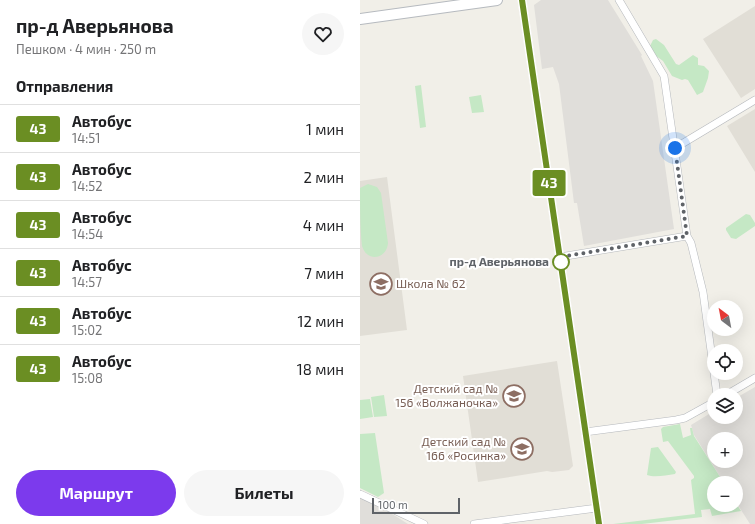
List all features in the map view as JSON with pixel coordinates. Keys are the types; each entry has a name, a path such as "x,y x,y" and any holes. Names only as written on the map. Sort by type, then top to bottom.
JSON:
{"main road":[{"path":"360,19 497,0"}],"street":[{"path":"522,0 599,524"},
{"path":"619,0 664,76 687,236 691,243 703,292 716,388"},
{"path":"675,148 755,100"},
{"path":"560,257 687,236"},
{"path":"738,388 755,378"},
{"path":"585,432 686,418 707,406"},
{"path":"360,494 424,524"},
{"path":"474,524 597,508"}],"shaded area":[{"path":"541,0 608,0 642,55 641,56 653,81 674,229 584,246 577,203 574,203 559,84 553,67 542,69 534,5"},
{"path":"755,6 755,89 741,98 703,39"},
{"path":"755,109 755,172 727,126"},
{"name":"Школа № 62","path":"387,177 407,330 360,336 360,181"},
{"path":"557,361 573,466 569,470 552,472 547,471 478,482 463,376"},
{"path":"755,387 755,524 750,524 742,512 743,476 720,476 715,468 743,468 743,432 707,432 707,456 694,435 691,425 707,415 707,424 743,424 743,394"},
{"path":"360,497 378,505 408,524 360,524"}],"green space":[{"path":"656,39 664,45 676,64 679,65 693,55 698,58 698,65 704,66 709,71 703,92 697,95 688,80 682,80 672,76 663,61 652,53 650,46 653,40"},
{"path":"421,85 426,127 420,128 415,86"},
{"path":"481,95 484,112 472,113 469,97"},
{"path":"368,184 377,187 381,193 388,243 384,253 376,257 368,255 362,246 360,224 360,188"},
{"path":"746,214 750,215 755,223 755,226 736,239 731,238 726,228"},
{"path":"384,395 387,416 374,417 371,397"},
{"path":"370,399 373,417 360,419 360,400"},
{"path":"680,424 683,438 691,435 690,428 692,428 694,436 707,456 707,468 714,468 720,476 707,476 707,509 701,510 702,517 642,524 613,524 695,514 691,480 694,476 668,441 663,442 661,429 663,427"},
{"path":"375,433 384,493 378,497 360,488 360,434"},
{"path":"658,447 676,472 675,474 657,476 647,475 651,448"},
{"path":"711,512 735,512 712,516"}],"bus line":[{"name":"43","path":"522,0 599,524"}],"place":[{"name":"пр-д Аверьянова","path":"561,262"},
{"name":"Школа № 62","path":"381,284"},
{"name":"Детский сад № 156 «Волжаночка»","path":"514,396"},
{"name":"Детский сад № 166 «Росинка»","path":"522,449"}],"route":[{"path":"561,262 560,257 687,236 675,148"}]}
